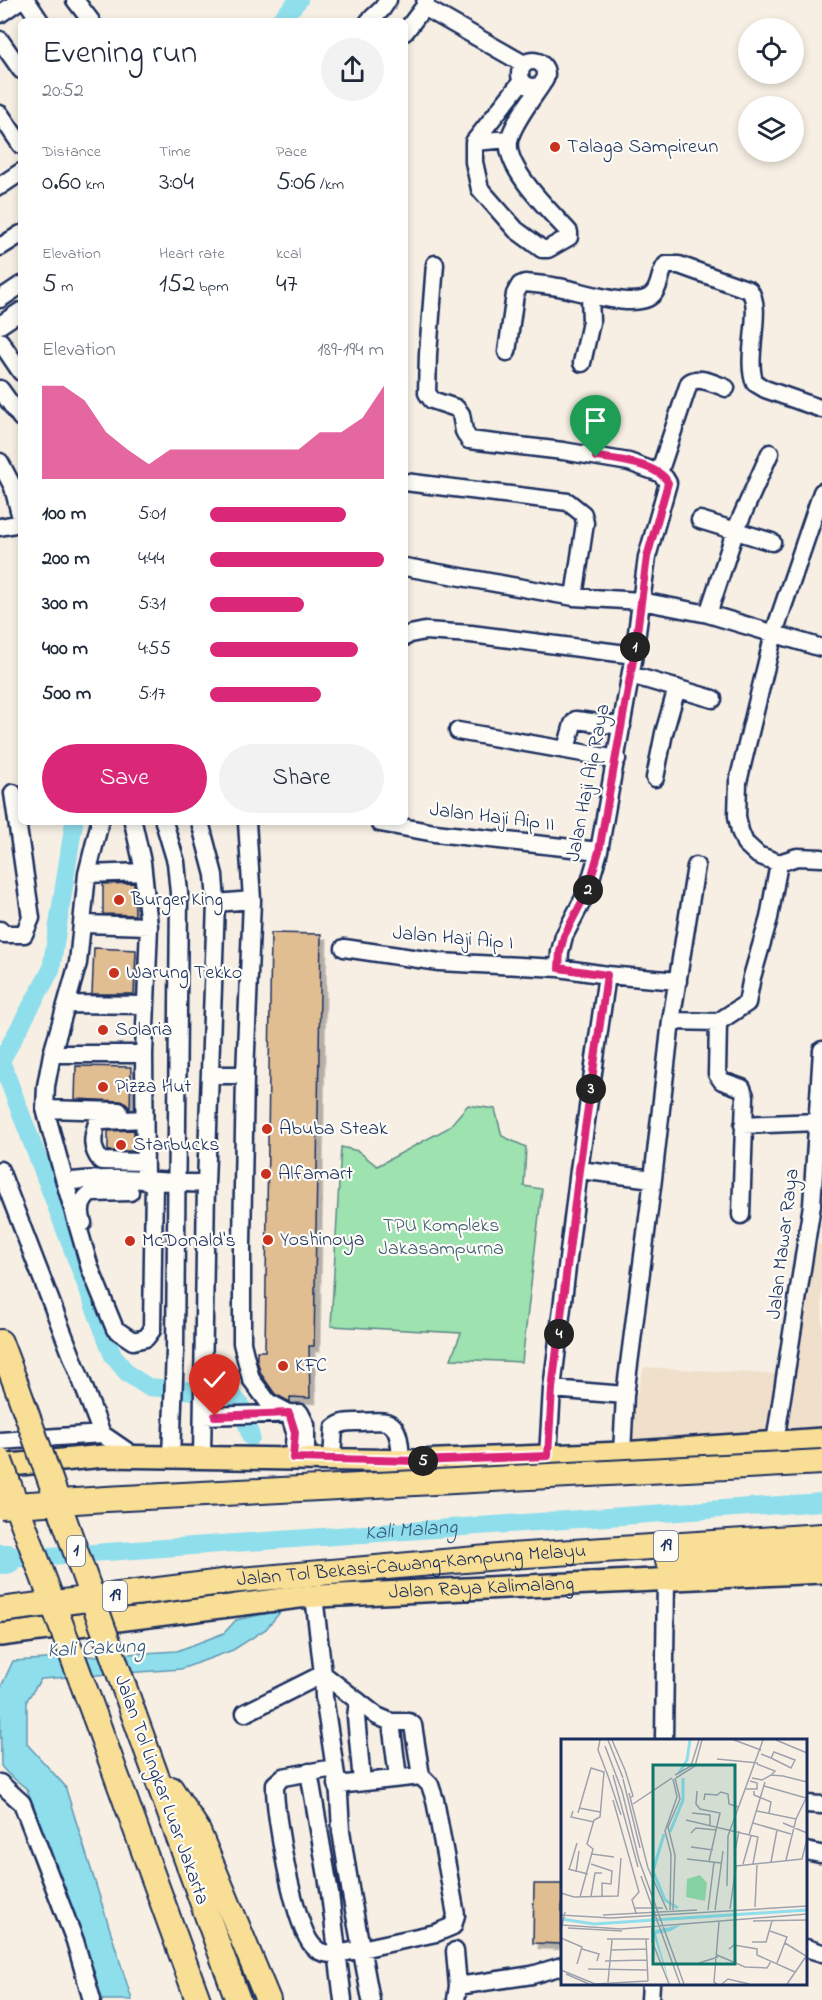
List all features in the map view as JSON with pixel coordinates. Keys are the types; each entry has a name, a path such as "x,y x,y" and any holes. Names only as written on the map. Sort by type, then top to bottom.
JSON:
{"highway":[{"name":"Jalan Tol Lingkar Luar Jakarta","path":"0,1342 238,2000"},
{"name":"Jalan Tol Lingkar Luar Jakarta","path":"0,1461 198,2000"},
{"path":"0,1506 822,1462"},
{"name":"Jalan Tol Bekasi–Cawang–Kampung Melayu","path":"0,1610 230,1581 510,1556 822,1536"},
{"path":"510,1556 683,1561 822,1560"},
{"path":"146,1749 197,1829 268,2000"}],"main road":[{"path":"0,1466 104,1456 401,1461 622,1453 822,1439"},
{"name":"Jalan Raya Kalimalang","path":"0,1635 306,1597 822,1572"}],"street":[{"path":"0,14 20,0"},
{"path":"26,0 38,18"},
{"path":"75,0 88,18"},
{"path":"372,18 388,0"},
{"path":"408,28 425,4 523,73 527,86 535,87 542,84"},
{"path":"0,40 18,66"},
{"path":"534,60 543,65 547,75 514,127 509,139 509,151 529,189 569,232 569,237 549,249 542,249 516,230 480,189 474,162 474,141 523,73 534,60"},
{"path":"0,114 18,141"},
{"path":"474,141 509,139"},
{"path":"0,186 18,174"},
{"path":"0,247 18,236"},
{"path":"435,264 428,354 428,393 432,400 456,408 461,414 464,431 469,440 563,451 629,462 658,473 689,383 698,379 726,387"},
{"path":"507,352 515,294 520,285 525,283 560,287 590,295 634,301 645,300 657,288 663,268 672,264 744,287 753,294 755,308 751,367 755,383 765,389 822,409"},
{"path":"10,292 18,305"},
{"path":"582,363 591,322 590,295"},
{"path":"0,325 18,312"},
{"path":"0,341 18,368"},
{"path":"0,389 18,414"},
{"path":"708,614 736,529 770,453"},
{"path":"0,462 13,487 18,506"},
{"name":"Jalan Haji Aip Raya","path":"559,968 564,936 587,892 599,851 631,675 647,557 668,483 658,473"},
{"path":"408,482 568,502 583,514 585,523 574,597"},
{"path":"822,492 774,633 742,764 736,802 740,831 745,843 758,855 778,863 797,857 822,858"},
{"path":"700,520 736,529 772,542"},
{"path":"0,527 18,524"},
{"path":"408,568 574,597 641,601 708,614 822,648"},
{"path":"408,635 425,631 471,634 634,655"},
{"path":"631,675 713,699"},
{"path":"655,778 664,733 677,688"},
{"path":"566,749 576,720 622,726"},
{"path":"458,732 617,759"},
{"path":"0,930 4,934 24,934 31,918 11,793"},
{"path":"99,825 87,874 84,924 78,963 52,1054 46,1086 45,1109 90,1268 115,1329 133,1341 146,1338 152,1330 151,1185 144,1162 145,1005 149,926 143,872 134,825"},
{"path":"165,825 176,862 179,893 175,1371 171,1457"},
{"path":"201,825 214,875 216,903 206,1184 204,1375 207,1415 202,1457"},
{"path":"247,825 252,900 245,1075 242,1342 251,1379 268,1402 289,1413 299,1458"},
{"name":"Jalan Haji Aip II","path":"391,825 435,833 599,851"},
{"path":"671,1021 718,1022 747,1004 769,918 778,863"},
{"path":"622,1453 625,1395 671,1021 696,866"},
{"path":"87,874 143,872"},
{"path":"216,903 252,900"},
{"path":"84,924 149,926"},
{"name":"Jalan Haji Aip I","path":"344,948 439,962 559,968 678,981"},
{"path":"548,1456 552,1389 579,1170 607,975"},
{"path":"67,1004 145,1005"},
{"path":"718,1022 717,1074 722,1082 742,1088 744,1092 741,1215"},
{"name":"Jalan Mawar Raya","path":"775,1442 812,1205 822,1050"},
{"path":"52,1054 144,1054"},
{"path":"210,1076 245,1075"},
{"path":"45,1109 144,1116"},
{"path":"144,1116 97,1123 93,1152 100,1161 144,1162"},
{"path":"743,1125 818,1122"},
{"path":"0,1170 102,1434 134,1456"},
{"path":"579,1170 653,1179"},
{"path":"65,1182 82,1179 151,1185"},
{"path":"124,1336 84,1226 81,1207 85,1197 91,1193 176,1182 206,1184"},
{"path":"552,1389 625,1395"},
{"path":"207,1415 289,1413"},
{"path":"332,1459 334,1428 338,1425 346,1422 386,1422 391,1425 399,1440 401,1461"},
{"path":"0,1442 102,1434"},
{"path":"664,1739 666,1578"},
{"path":"306,1597 323,1674 341,1831 360,1950 371,2000"},
{"path":"323,1674 376,1716 391,1722 409,1722 413,1725 421,1776 430,1785 435,1800 456,1915 455,1923 450,1928 436,1933 338,1954 319,1952 306,1934 295,1905 280,1830 276,1784 283,1777 309,1772 362,1782 421,1776"},
{"path":"245,1713 323,1674"},
{"path":"358,1701 356,1717 362,1782"},
{"path":"391,1722 398,1778"},
{"path":"309,1772 338,1954 343,2000"},
{"path":"0,1783 22,1803 75,1941 92,2000"},
{"path":"807,1804 822,1805"},
{"path":"319,1832 341,1831"},
{"path":"807,1948 822,1953"},
{"path":"455,1951 457,1993 561,1966"},
{"path":"650,2000 651,1985"}],"shaded area":[{"path":"817,1244 822,1245 822,1439 622,1453 644,1367 790,1375"}],"green space":[{"name":"TPU Kompleks Jakasampurna","path":"468,1105 495,1109 502,1136 526,1147 524,1186 542,1189 522,1362 451,1359 461,1333 331,1326 341,1147 358,1151 377,1166 448,1128"}],"water":[{"path":"282,1610 266,1629 233,1650 181,1669 41,1679 27,1700 27,1744 65,1786 132,2000 101,2000 27,1789 1,1766 0,1689 13,1661 177,1651 224,1633 236,1620"}],"building":[{"name":"Burger King","path":"134,883 135,915 103,914 103,884"},
{"path":"271,933 321,934 314,1346 309,1346 310,1398 290,1397 290,1402 275,1394 261,1374 257,1360 257,1351 265,1351"},
{"name":"Warung Tekko","path":"94,948 136,950 134,994 92,994"},
{"name":"Pizza Hut","path":"76,1066 131,1067 130,1109 125,1102 120,1101 75,1099"},
{"name":"Starbucks","path":"134,1130 134,1151 108,1151 108,1131"},
{"path":"534,1884 561,1884 561,1944 533,1943"}],"waterway":[{"path":"282,18 299,0"},
{"path":"74,825 51,970 1,1061 113,1356 128,1374 148,1387 231,1394 241,1405 251,1437"},
{"name":"Kali Malang","path":"7,1559 822,1502"},
{"name":"Kali Malang","path":"0,1559 7,1559"}],"place":[{"name":"Talaga Sampireun","path":"555,147"},
{"name":"Burger King","path":"119,900"},
{"name":"Warung Tekko","path":"114,973"},
{"name":"Solaria","path":"103,1030"},
{"name":"Pizza Hut","path":"103,1087"},
{"name":"Abuba Steak","path":"267,1129"},
{"name":"Starbucks","path":"121,1145"},
{"name":"Alfamart","path":"266,1174"},
{"name":"Yoshinoya","path":"268,1240"},
{"name":"McDonald's","path":"130,1241"},
{"name":"KFC","path":"283,1366"}],"route":[{"path":"215,1416 289,1413 295,1432 293,1458 416,1461 548,1456 552,1389 579,1170 607,975 559,968 560,952 564,936 587,892 599,851 634,655 647,557 668,483 658,473 629,462 596,457"}],"water label":[{"name":"Kali Cakung","path":"96,1649"}]}
